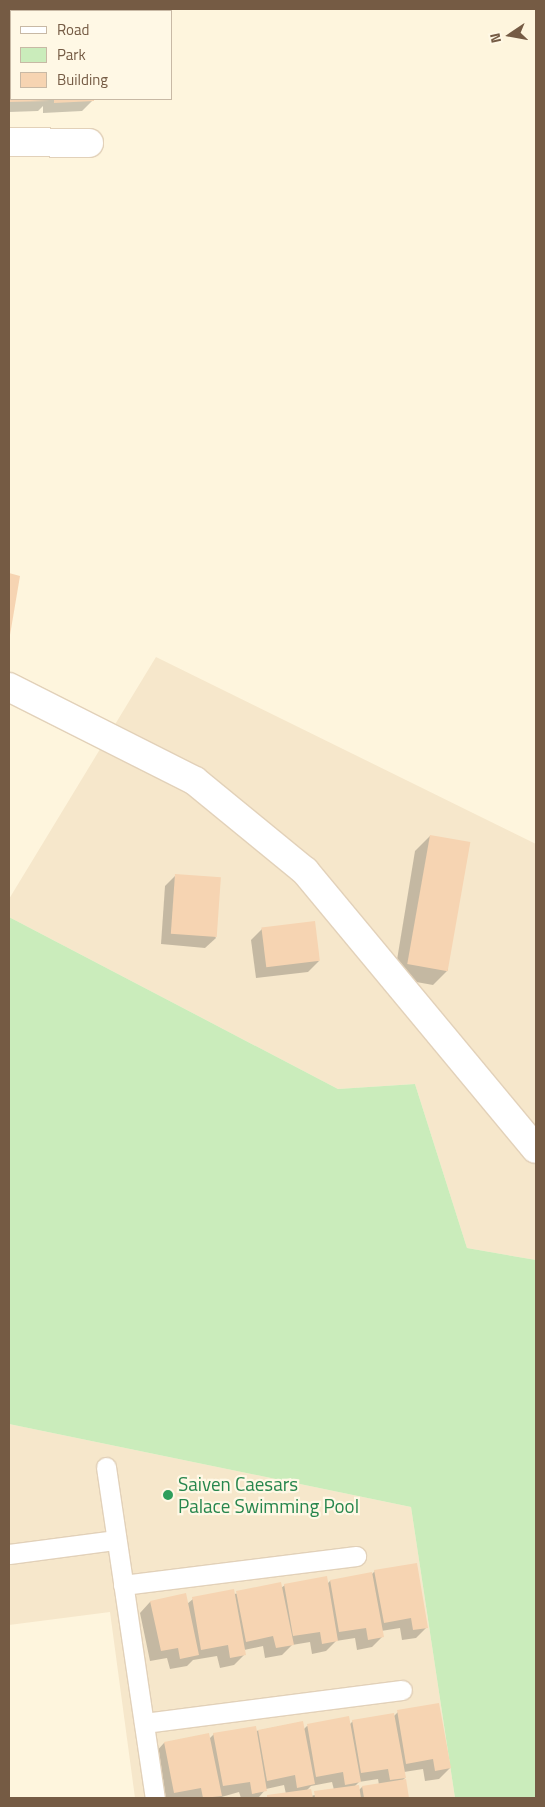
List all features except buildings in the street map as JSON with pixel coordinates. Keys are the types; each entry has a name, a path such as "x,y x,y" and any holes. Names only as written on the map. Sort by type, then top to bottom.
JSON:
{"street":[{"path":"9,142 89,142"},
{"path":"9,687 195,781 305,871 536,1149"}],"lane":[{"path":"106,1467 155,1798"},
{"path":"9,1554 116,1540"},
{"path":"123,1585 356,1556"},
{"path":"144,1723 402,1690"}],"shaded area":[{"path":"156,657 536,844 536,1260 467,1248 415,1084 338,1089 9,917 9,899"},
{"path":"9,1424 411,1507 455,1798 135,1798 110,1612 9,1625"}],"green space":[{"path":"9,917 338,1089 415,1084 467,1248 536,1260 536,1798 455,1798 411,1507 9,1424"}],"place":[{"name":"Saiven Caesars Palace Swimming Pool","path":"168,1495"}]}
